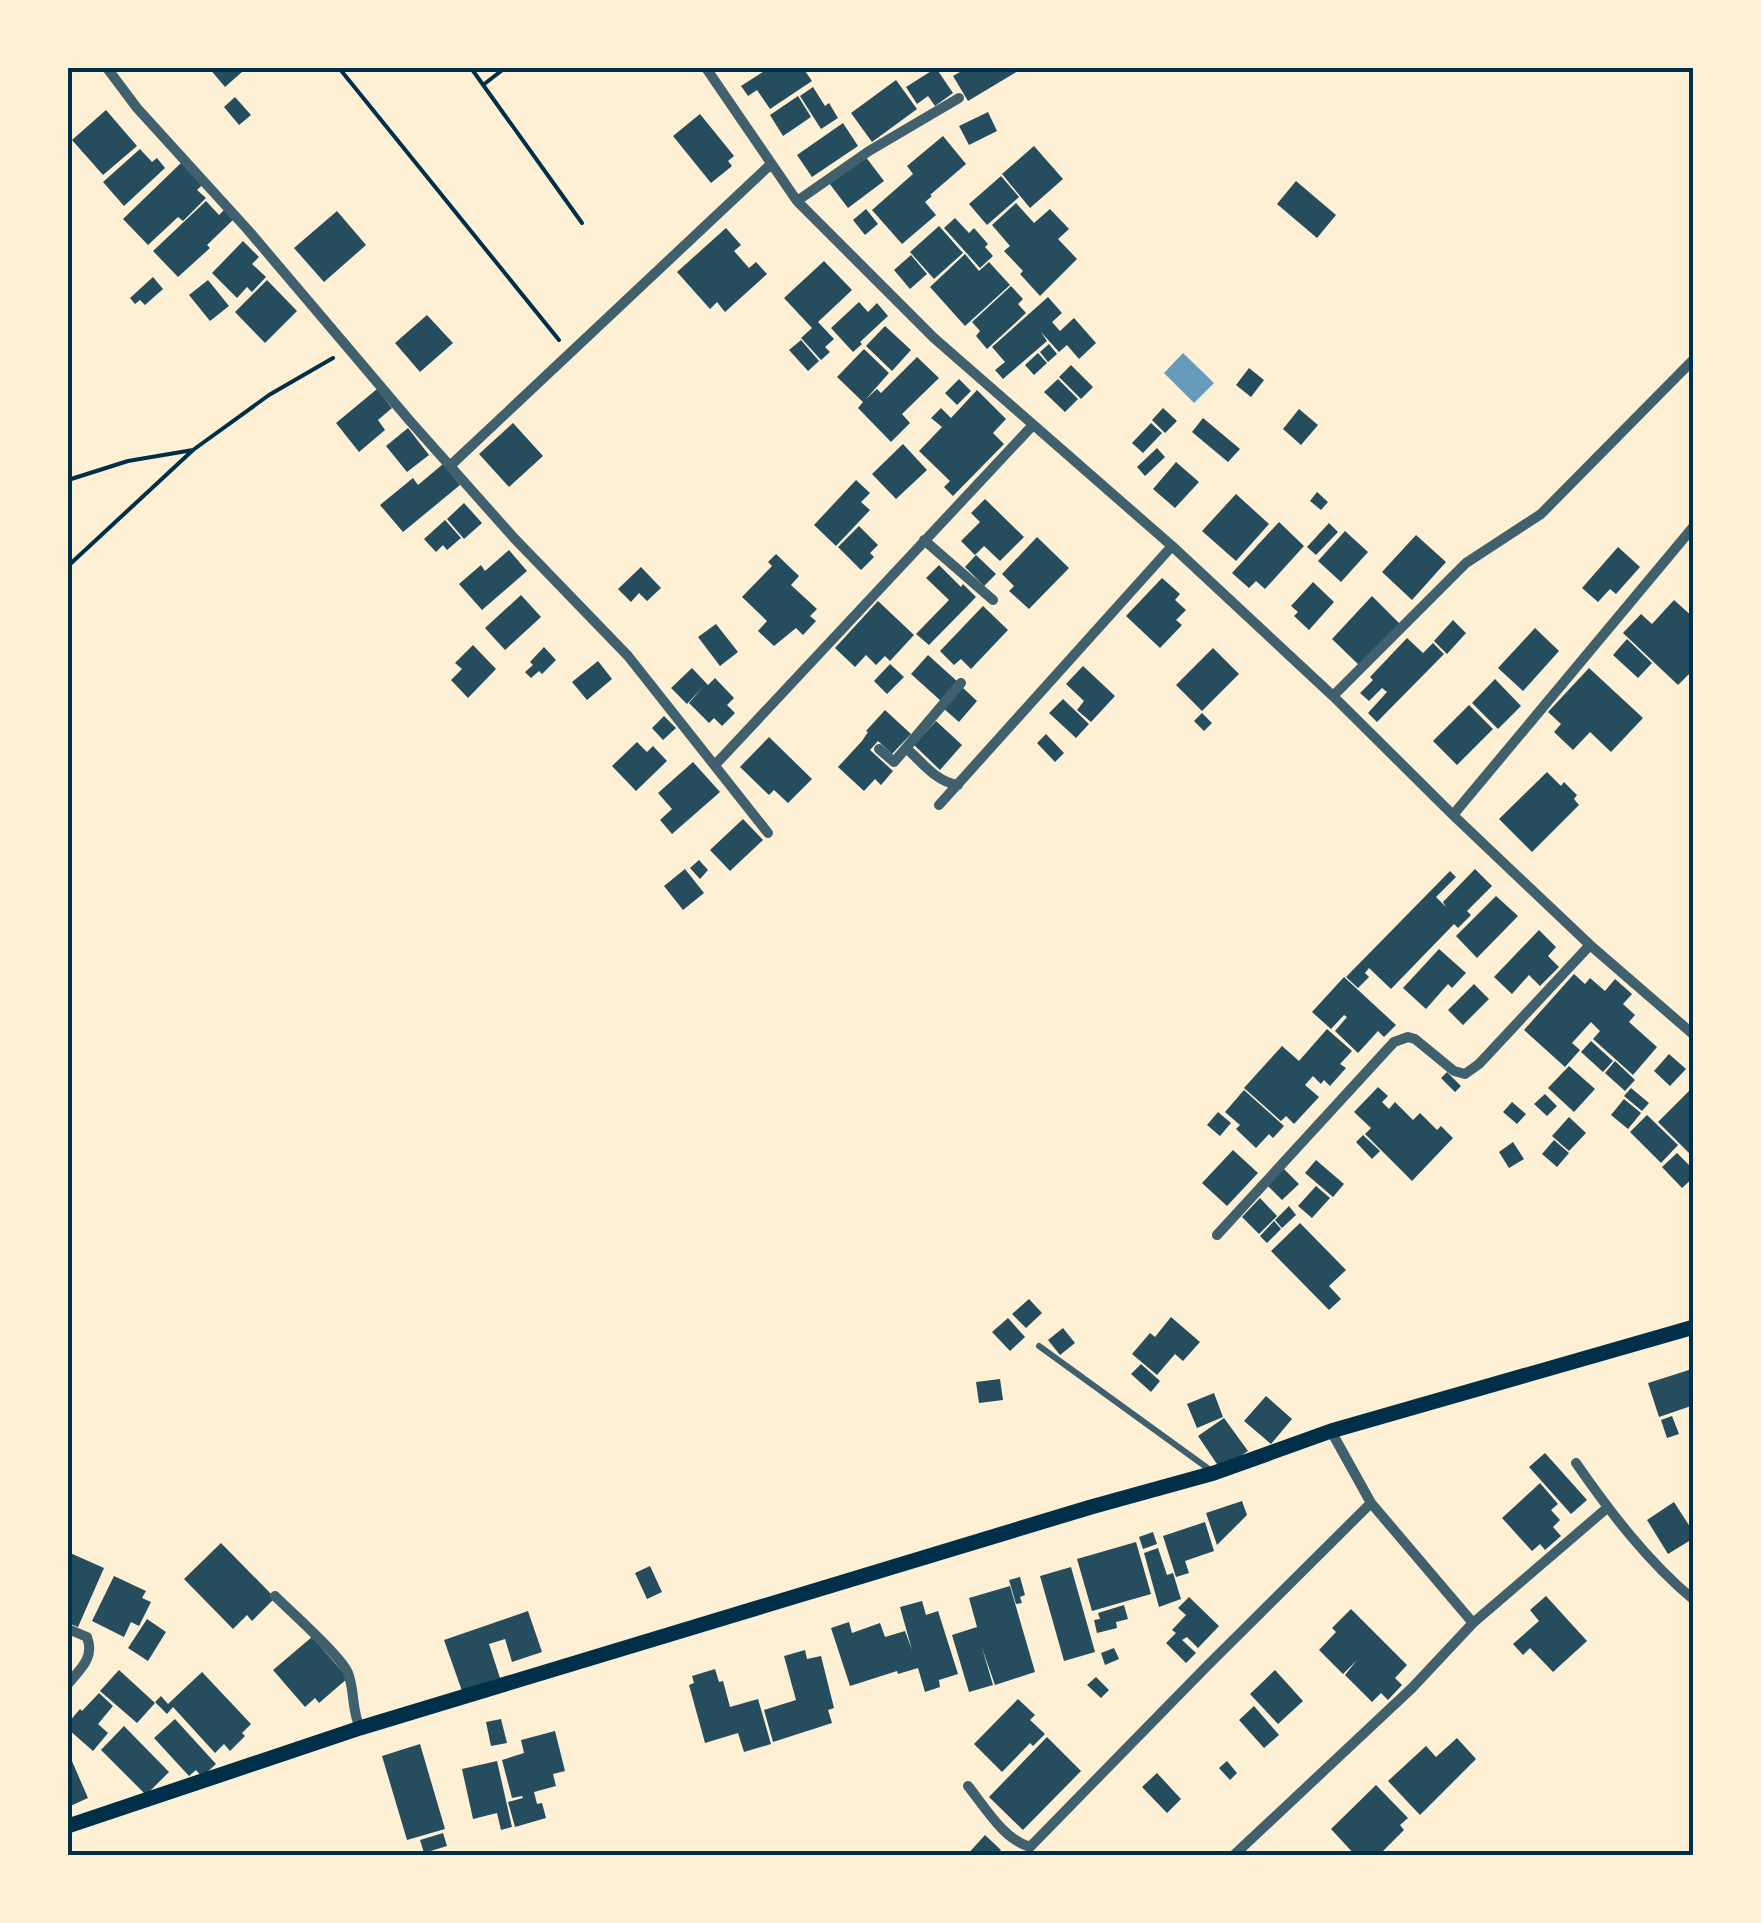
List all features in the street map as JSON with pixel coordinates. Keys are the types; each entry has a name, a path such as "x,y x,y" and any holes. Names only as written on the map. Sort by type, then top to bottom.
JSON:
{"main road":[{"path":"68,1826 360,1728 1214,1472 1331,1432 1694,1327"}],"street":[{"path":"107,68 137,108 248,230 410,421 514,538 628,656 768,833"},
{"path":"706,68 798,201 934,338 1172,546 1334,696 1590,945 1694,1036"},
{"path":"798,201 869,151 959,98"},
{"path":"451,465 771,164"},
{"path":"1334,696 1466,563 1541,514 1694,359"},
{"path":"715,764 1033,425"},
{"path":"1453,815 1694,526"},
{"path":"924,540 993,600"},
{"path":"939,804 1172,546"},
{"path":"879,748 894,762 962,683"},
{"path":"906,748 939,779 958,785"},
{"path":"1217,1235 1394,1042 1415,1038 1454,1072 1470,1072 1590,945"},
{"path":"1331,1432 1371,1503 1473,1623"},
{"path":"1576,1464 1607,1508 1676,1586 1694,1600"},
{"path":"968,1786 1005,1832 1030,1847 1371,1503"},
{"path":"1232,1856 1412,1688 1473,1623 1607,1508"},
{"path":"275,1596 347,1669 360,1728"},
{"path":"68,1629 87,1637 91,1647 88,1659 68,1684"}],"lane":[{"path":"1039,1346 1214,1472"},
{"path":"1676,1586 1694,1583"}],"path":[{"path":"338,68 569,353"},
{"path":"471,68 582,224"},
{"path":"483,86 505,68"},
{"path":"68,566 193,450 269,395 350,348"},
{"path":"68,480 128,461 193,450"}],"water":[{"path":"1183,353 1214,383 1194,403 1164,373"}],"building":[{"path":"209,68 239,68 242,72 225,87"},
{"path":"769,68 803,68 812,81 770,109 757,90 748,96 741,86"},
{"path":"936,68 953,93 935,106 928,96 917,104 906,87"},
{"path":"967,68 1018,71 968,101 953,76"},
{"path":"896,80 917,109 872,142 851,113"},
{"path":"813,87 838,118 821,129 800,96"},
{"path":"798,96 811,117 783,136 770,115"},
{"path":"235,97 251,115 239,125 224,107"},
{"path":"106,110 137,146 103,175 72,140"},
{"path":"988,112 997,131 969,145 959,126"},
{"path":"700,114 734,156 728,161 732,166 711,183 673,136"},
{"path":"843,123 858,146 812,177 797,155"},
{"path":"943,136 966,164 930,195 925,202 936,215 902,244 872,210 913,174 907,166"},
{"path":"1034,146 1063,179 1030,208 1002,174"},
{"path":"140,149 152,162 157,158 165,168 124,206 103,182"},
{"path":"865,156 884,181 848,208 829,183"},
{"path":"181,163 202,185 197,190 206,198 183,221 178,217 148,245 123,219"},
{"path":"1001,176 1019,197 987,225 969,204"},
{"path":"1296,181 1336,215 1317,238 1277,204"},
{"path":"206,201 219,215 224,210 233,220 178,277 153,251"},
{"path":"1016,203 1034,223 1050,209 1069,229 1058,239 1077,259 1040,296 1004,251 1010,246 992,225"},
{"path":"866,209 878,224 865,235 853,220"},
{"path":"337,211 366,245 324,282 294,248"},
{"path":"955,218 969,233 974,228 988,244 985,247 993,256 980,268 944,228"},
{"path":"939,226 963,253 934,279 910,252"},
{"path":"726,228 741,245 734,251 749,268 756,262 767,274 725,312 717,302 710,309 677,272"},
{"path":"243,241 259,257 252,264 266,277 252,292 247,287 237,298 212,273"},
{"path":"965,254 979,271 989,262 1010,285 965,326 930,287"},
{"path":"911,255 927,274 910,289 894,270"},
{"path":"824,261 852,290 818,322 834,339 825,347 830,352 821,360 801,338 812,328 784,298"},
{"path":"153,277 163,289 145,305 140,300 135,304 130,298"},
{"path":"208,280 229,306 210,321 189,295"},
{"path":"267,280 297,311 265,343 235,312"},
{"path":"1011,286 1023,299 1018,304 1026,313 987,349 976,336 980,331 972,322"},
{"path":"1048,297 1062,313 1052,322 1060,331 1074,318 1096,343 1079,359 1067,345 1059,352 1041,332 1047,341 1003,379 995,370 1005,362 992,347"},
{"path":"859,302 868,312 877,303 888,316 853,352 831,328"},
{"path":"427,315 453,343 420,372 395,343"},
{"path":"885,326 911,350 892,371 866,346"},
{"path":"801,340 819,361 808,371 789,350"},
{"path":"1049,344 1057,354 1048,362 1040,352"},
{"path":"864,349 889,373 866,399 877,389 881,393 917,357 939,378 902,414 910,423 891,442 858,408 863,402 837,377"},
{"path":"1038,353 1047,363 1034,375 1025,365"},
{"path":"1071,365 1093,387 1081,399 1059,377"},
{"path":"1249,368 1264,380 1251,397 1236,385"},
{"path":"959,379 971,391 957,405 945,393"},
{"path":"1058,379 1078,399 1065,412 1044,392"},
{"path":"377,389 392,408 378,420 385,430 359,452 336,423"},
{"path":"977,390 1006,419 993,433 1004,444 953,496 944,487 950,481 919,451 942,427 931,418 941,408 951,418"},
{"path":"1163,408 1177,421 1165,433 1152,420"},
{"path":"1299,409 1318,425 1301,445 1283,429"},
{"path":"1203,418 1240,449 1228,462 1192,432"},
{"path":"513,423 543,456 509,487 479,454"},
{"path":"1151,423 1162,433 1143,453 1132,443"},
{"path":"408,428 429,455 407,472 386,446"},
{"path":"903,444 927,470 896,499 872,474"},
{"path":"1157,448 1165,457 1145,476 1137,467"},
{"path":"1176,462 1199,482 1175,508 1153,489"},
{"path":"443,464 460,485 403,532 380,505 413,478 418,485"},
{"path":"856,480 870,493 861,502 870,510 836,546 814,525"},
{"path":"1317,492 1328,502 1321,510 1310,501"},
{"path":"1236,494 1269,524 1236,561 1202,531"},
{"path":"985,499 1024,537 1000,561 984,546 975,555 961,541 980,522 971,513"},
{"path":"464,503 482,523 464,539 447,519"},
{"path":"445,520 461,538 447,550 443,545 436,552 424,539"},
{"path":"1279,522 1304,546 1265,589 1256,581 1249,588 1232,573"},
{"path":"1329,523 1338,532 1316,555 1307,547"},
{"path":"859,526 878,545 870,553 874,557 861,570 838,547"},
{"path":"1345,531 1368,552 1341,582 1318,561"},
{"path":"1416,535 1446,562 1412,600 1382,572"},
{"path":"1037,537 1069,568 1029,609 1009,591 1014,586 1002,574"},
{"path":"1618,547 1640,567 1616,594 1610,589 1598,602 1582,588"},
{"path":"509,550 527,571 482,610 459,584 481,565 485,571"},
{"path":"776,554 799,576 791,585 817,609 810,616 816,621 803,635 796,628 774,646 758,631 767,621 742,597 772,566 768,562"},
{"path":"976,555 996,574 984,586 965,567"},
{"path":"939,565 976,597 929,645 916,634 949,600 926,578"},
{"path":"641,567 661,588 647,601 639,593 631,602 618,589"},
{"path":"1162,578 1180,594 1175,600 1186,610 1176,620 1182,625 1160,648 1126,616"},
{"path":"1313,582 1334,602 1309,630 1294,616 1298,612 1291,606"},
{"path":"521,595 541,617 505,650 485,628"},
{"path":"1372,596 1400,624 1360,666 1332,639"},
{"path":"1674,600 1694,618 1694,669 1678,685 1623,633 1641,614 1652,624"},
{"path":"878,601 914,635 890,661 885,656 876,665 866,655 855,667 835,648"},
{"path":"983,606 1008,630 971,669 961,659 954,665 940,651"},
{"path":"1453,620 1466,633 1447,654 1434,641"},
{"path":"716,624 738,652 720,666 698,637"},
{"path":"1535,628 1559,651 1523,691 1498,668"},
{"path":"1407,638 1423,653 1433,643 1444,654 1377,722 1368,713 1387,692 1382,688 1369,701 1360,693"},
{"path":"1627,639 1652,663 1638,678 1613,655"},
{"path":"473,645 496,669 468,698 451,680 462,669 455,663"},
{"path":"544,647 556,660 542,674 539,671 531,678 525,672"},
{"path":"1213,648 1239,674 1202,711 1176,685"},
{"path":"928,655 959,683 942,702 911,674"},
{"path":"598,661 612,679 587,700 572,682"},
{"path":"890,664 904,677 887,694 874,681"},
{"path":"1083,666 1115,696 1091,722 1077,710 1084,701 1066,684"},
{"path":"692,668 708,685 715,678 734,698 727,705 735,713 722,726 714,718 709,723 689,703 703,687 687,704 671,688"},
{"path":"1589,668 1643,718 1611,752 1590,732 1573,750 1554,732 1561,724 1548,712"},
{"path":"1495,679 1521,706 1498,729 1472,703"},
{"path":"962,687 977,701 959,722 943,708"},
{"path":"1063,699 1089,724 1076,738 1049,713"},
{"path":"1469,705 1493,729 1457,765 1433,741"},
{"path":"885,710 911,734 892,754 878,741 870,750 893,771 881,785 875,779 864,791 838,767"},
{"path":"1202,713 1212,723 1204,731 1194,721"},
{"path":"664,716 676,728 663,740 652,728"},
{"path":"936,721 962,745 940,770 914,745"},
{"path":"1046,734 1064,753 1055,762 1037,743"},
{"path":"769,737 812,779 788,803 774,790 769,795 740,767"},
{"path":"637,742 647,752 653,746 667,761 636,791 612,766"},
{"path":"693,762 720,792 672,834 660,820 672,809 658,793"},
{"path":"1547,772 1577,795 1574,799 1579,805 1532,852 1499,819"},
{"path":"743,819 763,840 730,871 710,850"},
{"path":"699,860 708,870 700,879 690,868"},
{"path":"685,869 704,893 683,910 664,886"},
{"path":"1475,869 1492,886 1467,911 1471,915 1458,928 1454,924 1391,989 1369,968 1365,973 1369,977 1358,988 1346,977 1450,871 1456,877 1436,897 1446,907 1443,902"},
{"path":"1496,896 1518,916 1477,958 1456,936"},
{"path":"1539,930 1556,947 1548,956 1559,967 1540,986 1529,975 1512,994 1494,977"},
{"path":"1439,949 1466,973 1452,988 1448,984 1426,1009 1403,988"},
{"path":"1574,974 1585,984 1590,978 1605,991 1615,979 1632,994 1623,1004 1635,1015 1629,1022 1657,1047 1633,1075 1593,1039 1600,1031 1591,1022 1572,1043 1580,1050 1565,1067 1524,1030"},
{"path":"1344,977 1396,1025 1384,1037 1378,1031 1358,1053 1335,1031 1347,1017 1344,1015 1331,1029 1312,1012"},
{"path":"1474,984 1489,999 1463,1025 1448,1010"},
{"path":"1327,1029 1352,1051 1340,1064 1346,1068 1330,1086 1313,1076 1305,1085 1319,1097 1294,1124 1286,1116 1281,1121 1244,1088 1282,1046 1299,1061"},
{"path":"1591,1041 1613,1061 1603,1072 1581,1052"},
{"path":"1669,1054 1686,1069 1670,1086 1654,1071"},
{"path":"1615,1061 1635,1080 1625,1091 1605,1073"},
{"path":"1569,1066 1595,1089 1574,1112 1548,1088"},
{"path":"1447,1072 1461,1086 1455,1092 1441,1078"},
{"path":"1694,1086 1694,1158 1658,1122"},
{"path":"1378,1087 1388,1096 1382,1102 1389,1109 1395,1102 1413,1120 1420,1113 1437,1130 1441,1126 1453,1138 1412,1181 1365,1134 1371,1128 1354,1112"},
{"path":"1631,1088 1649,1103 1642,1111 1624,1096"},
{"path":"1244,1090 1284,1126 1256,1148 1225,1112"},
{"path":"1545,1094 1557,1106 1547,1116 1534,1104"},
{"path":"1624,1099 1641,1113 1628,1129 1611,1115"},
{"path":"1512,1102 1526,1114 1517,1124 1503,1112"},
{"path":"1218,1112 1231,1123 1220,1136 1207,1125"},
{"path":"1647,1115 1678,1145 1661,1163 1630,1132"},
{"path":"1569,1117 1586,1133 1569,1151 1552,1136"},
{"path":"1363,1135 1380,1151 1372,1159 1356,1142"},
{"path":"1554,1140 1569,1153 1557,1167 1542,1154"},
{"path":"1513,1142 1524,1159 1509,1168 1499,1152"},
{"path":"1233,1150 1258,1173 1227,1206 1202,1183"},
{"path":"1677,1153 1694,1170 1694,1177 1682,1188 1662,1167"},
{"path":"1316,1160 1344,1184 1333,1197 1305,1173"},
{"path":"1284,1169 1299,1184 1282,1200 1267,1185"},
{"path":"1316,1186 1330,1198 1312,1218 1298,1206"},
{"path":"1260,1198 1277,1216 1259,1234 1242,1217"},
{"path":"1289,1206 1296,1215 1282,1228 1275,1220"},
{"path":"1274,1221 1281,1229 1267,1243 1260,1236"},
{"path":"1300,1223 1346,1270 1329,1286 1341,1299 1329,1310 1271,1251"},
{"path":"1029,1299 1042,1313 1026,1328 1012,1314"},
{"path":"1171,1317 1200,1342 1183,1361 1175,1354 1157,1375 1132,1354 1150,1333 1155,1337"},
{"path":"1008,1318 1025,1337 1010,1351 992,1332"},
{"path":"1063,1328 1075,1343 1060,1355 1048,1340"},
{"path":"1141,1364 1160,1381 1151,1392 1131,1374"},
{"path":"1692,1369 1694,1405 1659,1417 1648,1383"},
{"path":"1000,1379 1003,1400 979,1403 976,1382"},
{"path":"1214,1393 1223,1417 1197,1428 1187,1404"},
{"path":"1266,1396 1292,1419 1271,1444 1244,1421"},
{"path":"1672,1416 1679,1434 1667,1438 1661,1420"},
{"path":"1224,1418 1248,1451 1221,1470 1198,1436"},
{"path":"1545,1453 1587,1500 1571,1514 1529,1467"},
{"path":"1540,1483 1558,1504 1551,1510 1560,1520 1553,1527 1561,1536 1545,1550 1540,1544 1532,1551 1502,1518"},
{"path":"1242,1501 1247,1515 1217,1545 1206,1513"},
{"path":"1674,1502 1694,1538 1668,1554 1647,1520"},
{"path":"1205,1522 1214,1551 1185,1561 1189,1573 1176,1577 1163,1536"},
{"path":"1153,1532 1157,1544 1143,1549 1139,1537"},
{"path":"1136,1542 1151,1594 1092,1611 1077,1559"},
{"path":"221,1543 275,1598 252,1621 247,1615 233,1629 184,1579"},
{"path":"1158,1548 1167,1575 1173,1573 1181,1599 1159,1607 1144,1553"},
{"path":"68,1552 104,1568 78,1627 68,1623"},
{"path":"650,1566 662,1592 647,1599 635,1573"},
{"path":"1071,1567 1095,1652 1064,1661 1040,1576"},
{"path":"114,1576 146,1591 142,1598 151,1602 139,1626 131,1622 124,1637 92,1621"},
{"path":"1020,1577 1025,1595 1020,1597 1022,1603 1016,1604 1009,1580"},
{"path":"1010,1586 1035,1672 995,1685 982,1648 993,1685 969,1692 952,1635 977,1627 969,1598"},
{"path":"1546,1596 1587,1641 1553,1672 1530,1648 1523,1655 1513,1644 1539,1621 1530,1610"},
{"path":"1189,1597 1219,1626 1198,1648 1187,1637 1182,1640 1196,1653 1186,1663 1166,1643 1186,1615 1178,1608"},
{"path":"922,1601 926,1615 938,1611 958,1674 939,1680 940,1687 925,1692 918,1668 850,1686 831,1628 849,1622 852,1633 880,1623 885,1637 905,1631 912,1650 900,1607"},
{"path":"1124,1605 1128,1619 1116,1622 1117,1628 1097,1633 1094,1620 1100,1619 1098,1613"},
{"path":"1351,1609 1407,1665 1395,1678 1402,1685 1388,1700 1381,1693 1372,1702 1345,1675 1357,1660 1343,1674 1319,1650 1336,1632 1332,1628"},
{"path":"528,1611 542,1652 512,1662 505,1639 489,1644 500,1678 462,1691 444,1640"},
{"path":"147,1619 166,1632 148,1661 128,1648"},
{"path":"312,1637 348,1678 319,1703 315,1698 305,1707 273,1670"},
{"path":"1114,1648 1119,1659 1105,1665 1101,1653"},
{"path":"805,1650 807,1659 821,1656 834,1708 828,1710 832,1723 773,1742 764,1710 796,1700 784,1656"},
{"path":"715,1669 719,1682 723,1681 730,1707 758,1699 771,1744 744,1752 738,1733 705,1743 689,1685 694,1683 692,1676"},
{"path":"119,1670 155,1703 137,1723 100,1691"},
{"path":"1275,1670 1303,1701 1278,1724 1250,1694"},
{"path":"202,1672 251,1724 230,1751 224,1744 215,1753 173,1707 167,1714 155,1702 161,1696 168,1704"},
{"path":"1096,1677 1109,1690 1101,1698 1087,1685"},
{"path":"99,1693 113,1706 98,1724 108,1733 93,1751 68,1729 68,1723"},
{"path":"1018,1699 1035,1715 1030,1720 1045,1734 1033,1746 1030,1743 1002,1772 974,1744"},
{"path":"1254,1706 1279,1735 1264,1748 1239,1720"},
{"path":"175,1719 216,1764 202,1777 196,1770 189,1776 154,1738"},
{"path":"501,1719 507,1743 491,1746 486,1722"},
{"path":"124,1726 169,1772 146,1795 101,1750"},
{"path":"555,1731 565,1771 553,1774 556,1786 534,1792 546,1818 515,1827 508,1802 523,1798 512,1798 502,1760 524,1753 521,1740"},
{"path":"1047,1737 1081,1771 1023,1830 989,1797"},
{"path":"1457,1738 1476,1759 1420,1815 1388,1781 1426,1746 1436,1757"},
{"path":"420,1744 445,1829 407,1840 382,1756"},
{"path":"68,1752 88,1798 68,1807"},
{"path":"497,1761 512,1827 501,1830 497,1813 473,1819 462,1769"},
{"path":"1227,1761 1237,1773 1230,1780 1219,1768"},
{"path":"1157,1773 1181,1799 1167,1813 1142,1787"},
{"path":"1376,1785 1408,1818 1400,1825 1404,1830 1378,1856 1356,1856 1331,1829"},
{"path":"443,1833 447,1846 424,1853 420,1840"},
{"path":"985,1835 1001,1850 1001,1856 966,1856"}]}
